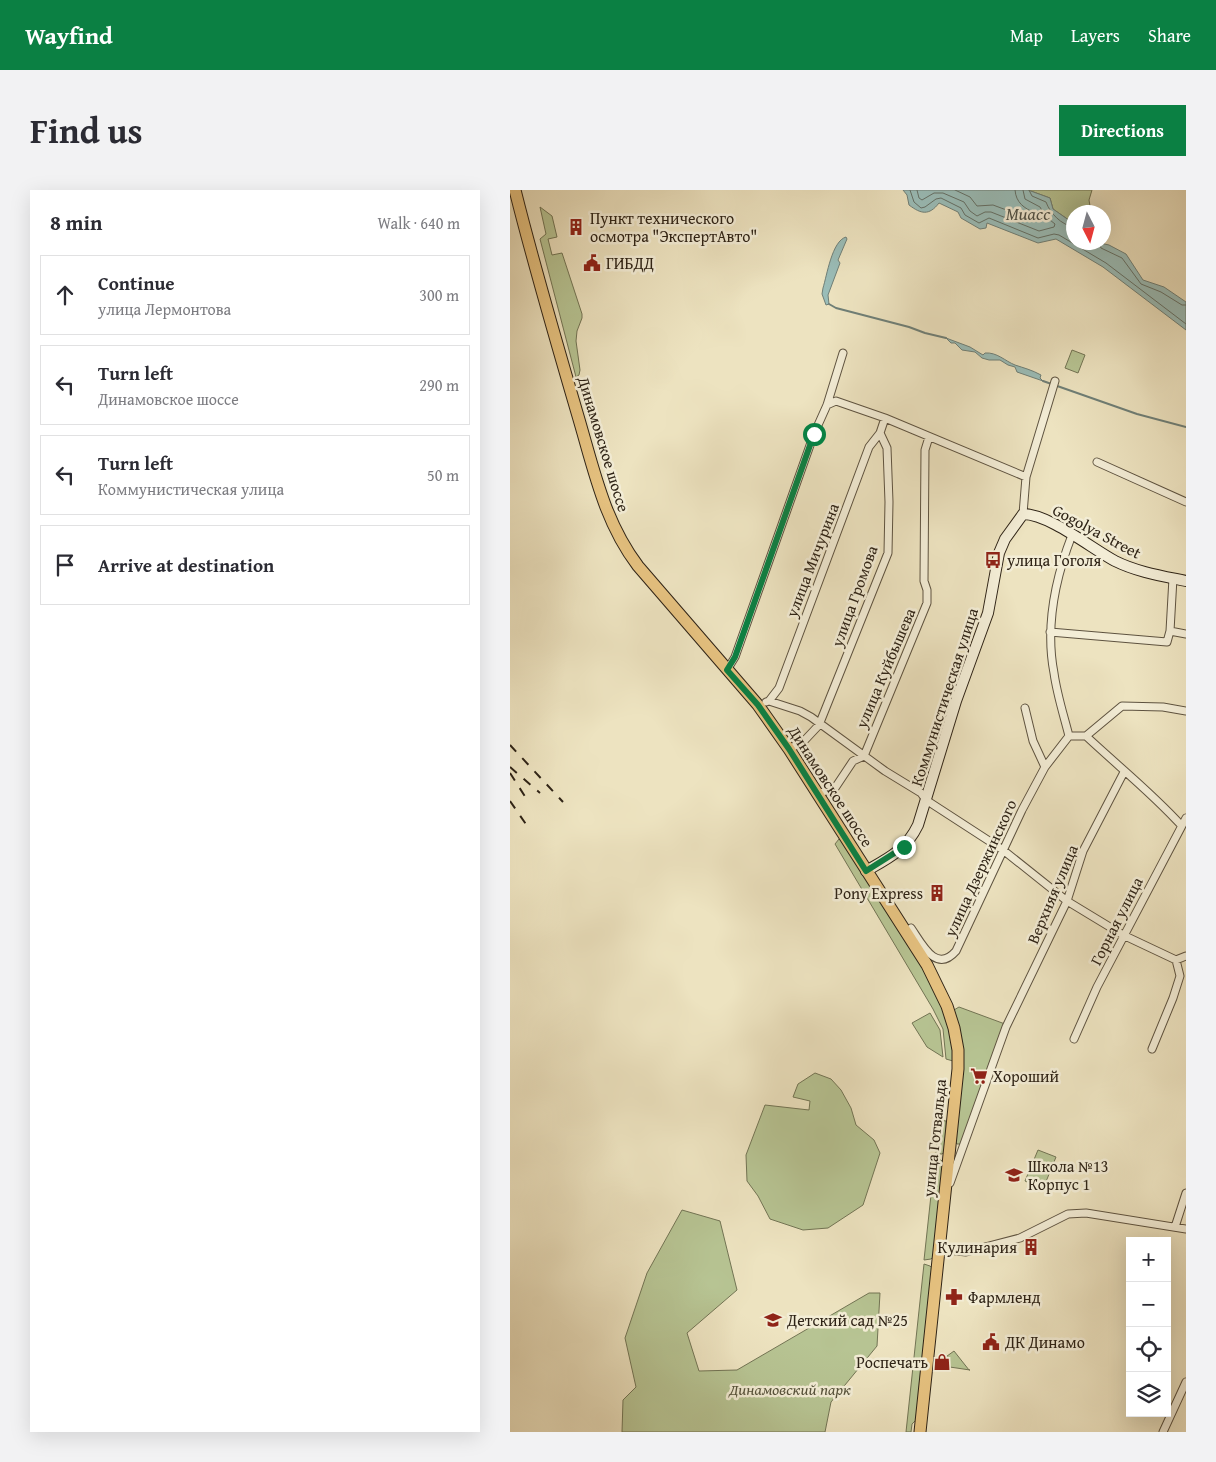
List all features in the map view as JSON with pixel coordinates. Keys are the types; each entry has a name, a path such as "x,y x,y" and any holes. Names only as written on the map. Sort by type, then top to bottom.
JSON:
{"main road":[{"name":"Динамовское шоссе","path":"515,190 571,395 608,514 626,551 727,670 763,703 789,749 866,871"},
{"name":"улица Готвальда","path":"866,871 927,965 947,1006 958,1050 958,1069 920,1432"}],"street":[{"path":"727,670 735,657 814,434 827,405 843,353"},
{"path":"1023,514 1026,477 1054,385"},
{"path":"827,405 836,401 885,418 1026,477"},
{"name":"улица Мичурина","path":"763,703 779,688 870,447 880,433 885,418"},
{"name":"улица Громова","path":"789,749 803,742 819,724 888,553 887,448 880,433"},
{"name":"улица Куйбышева","path":"817,794 835,788 853,761 864,756 927,603 927,590 924,582 925,450 930,437"},
{"path":"1098,462 1186,502"},
{"name":"Gogolya Street","path":"1023,514 1037,516 1116,561 1136,570 1186,580"},
{"name":"Коммунистическая улица","path":"866,871 904,847 911,839 918,825 956,701 988,613 999,553 1005,539 1023,514"},
{"path":"1072,535 1057,580 1050,632 1053,672 1069,736 1086,736 1122,706 1163,707 1186,711"},
{"path":"1050,632 1167,642 1170,631 1174,578"},
{"path":"1170,631 1186,634"},
{"path":"763,703 800,710 811,717 864,756 921,793 926,800 1003,850 1067,901 1123,935 1176,960 1186,956"},
{"path":"1025,708 1033,741 1045,767"},
{"name":"улица Дзержинского","path":"911,928 928,952 935,958 943,960 950,957 956,951 1022,810 1045,767 1069,736"},
{"path":"1086,736 1162,804 1181,825"},
{"name":"Верхняя улица","path":"945,1194 963,1150 1006,1027 1067,901 1084,851 1124,772"},
{"name":"Горная улица","path":"1074,1039 1123,935 1186,818"},
{"path":"1152,1049 1178,984 1180,976 1176,960"},
{"path":"950,1148 963,1150"},
{"path":"1175,1227 1186,1193"},
{"path":"939,1250 966,1252 1020,1238 1068,1214 1086,1213 1186,1229"},
{"path":"1163,1432 1186,1382"}],"green space":[{"path":"1028,190 1092,190 1089,200 1090,205 1066,205 1066,218 1053,209 1050,198"},
{"path":"540,207 552,216 557,237 548,239 552,255 562,253 582,314 576,341 580,370 579,375 576,377 540,239 546,234"},
{"path":"1072,350 1085,355 1078,373 1065,368"},
{"path":"839,839 842,839 932,985 949,1025 953,1044 953,1061 946,1059 943,1029 933,1009 835,844"},
{"path":"959,1007 1005,1024 961,1144 957,1144 955,1141 954,1010"},
{"path":"930,1013 940,1030 943,1057 927,1047 912,1023"},
{"path":"815,1073 831,1079 841,1090 851,1108 856,1125 874,1140 880,1153 863,1205 828,1228 803,1230 770,1219 758,1196 747,1181 746,1155 765,1105 809,1110 810,1101 793,1097 798,1084"},
{"path":"939,1120 946,1121 948,1132 946,1151 942,1154 936,1154"},
{"path":"1038,1150 1056,1157 1043,1189 1025,1181"},
{"path":"935,1158 941,1160 944,1164 934,1256 931,1259 924,1260"},
{"name":"Динамовский парк","path":"682,1210 720,1221 737,1290 687,1333 699,1371 737,1370 869,1293 880,1293 877,1346 831,1402 825,1432 622,1432 623,1400 636,1387 625,1338 647,1273"},
{"path":"924,1264 933,1269 917,1419 912,1424 911,1432 906,1432"},
{"path":"954,1351 969,1370 943,1366 943,1359"}],"water":[{"name":"Миасс","path":"903,190 1028,190 1050,198 1053,209 1066,218 1066,245 1056,239 1038,243 987,223 986,228 980,229 961,218 958,212 939,203 928,212 921,212 909,205 907,195"},
{"path":"846,237 847,239 838,260 840,263 828,295 829,304 826,305 822,294 828,267 837,245"},
{"name":"Миасс","path":"1111,246 1126,254 1143,280 1164,287 1186,302 1186,330 1103,267 1074,250 1111,250"},
{"path":"946,338 970,347 983,355 989,353 1001,357 1015,365 1041,375 1040,378 1043,381 1017,372 1015,367 1000,360 989,360 982,358 975,352 962,350"}],"waterway":[{"path":"829,304 836,308 946,338"},
{"path":"1043,381 1137,414 1186,427"}],"railway":[{"path":"510,745 563,802"},
{"path":"510,767 540,793"},
{"path":"510,773 526,798"},
{"path":"510,801 530,830"}],"place":[{"name":"Пункт технического осмотра \"ЭкспертАвто\"","path":"576,227"},
{"name":"ГИБДД","path":"592,263"},
{"name":"улица Гоголя","path":"993,560"},
{"name":"Pony Express","path":"937,893"},
{"name":"Хороший","path":"979,1076"},
{"name":"Школа №13 Корпус 1","path":"1014,1175"},
{"name":"Кулинария","path":"1031,1247"},
{"name":"Фармленд","path":"954,1297"},
{"name":"Детский сад №25","path":"773,1320"},
{"name":"ДК Динамо","path":"991,1342"},
{"name":"Роспечать","path":"942,1362"}],"route":[{"path":"814,434 735,657 727,670 758,705 789,749 866,871 904,847"}]}
